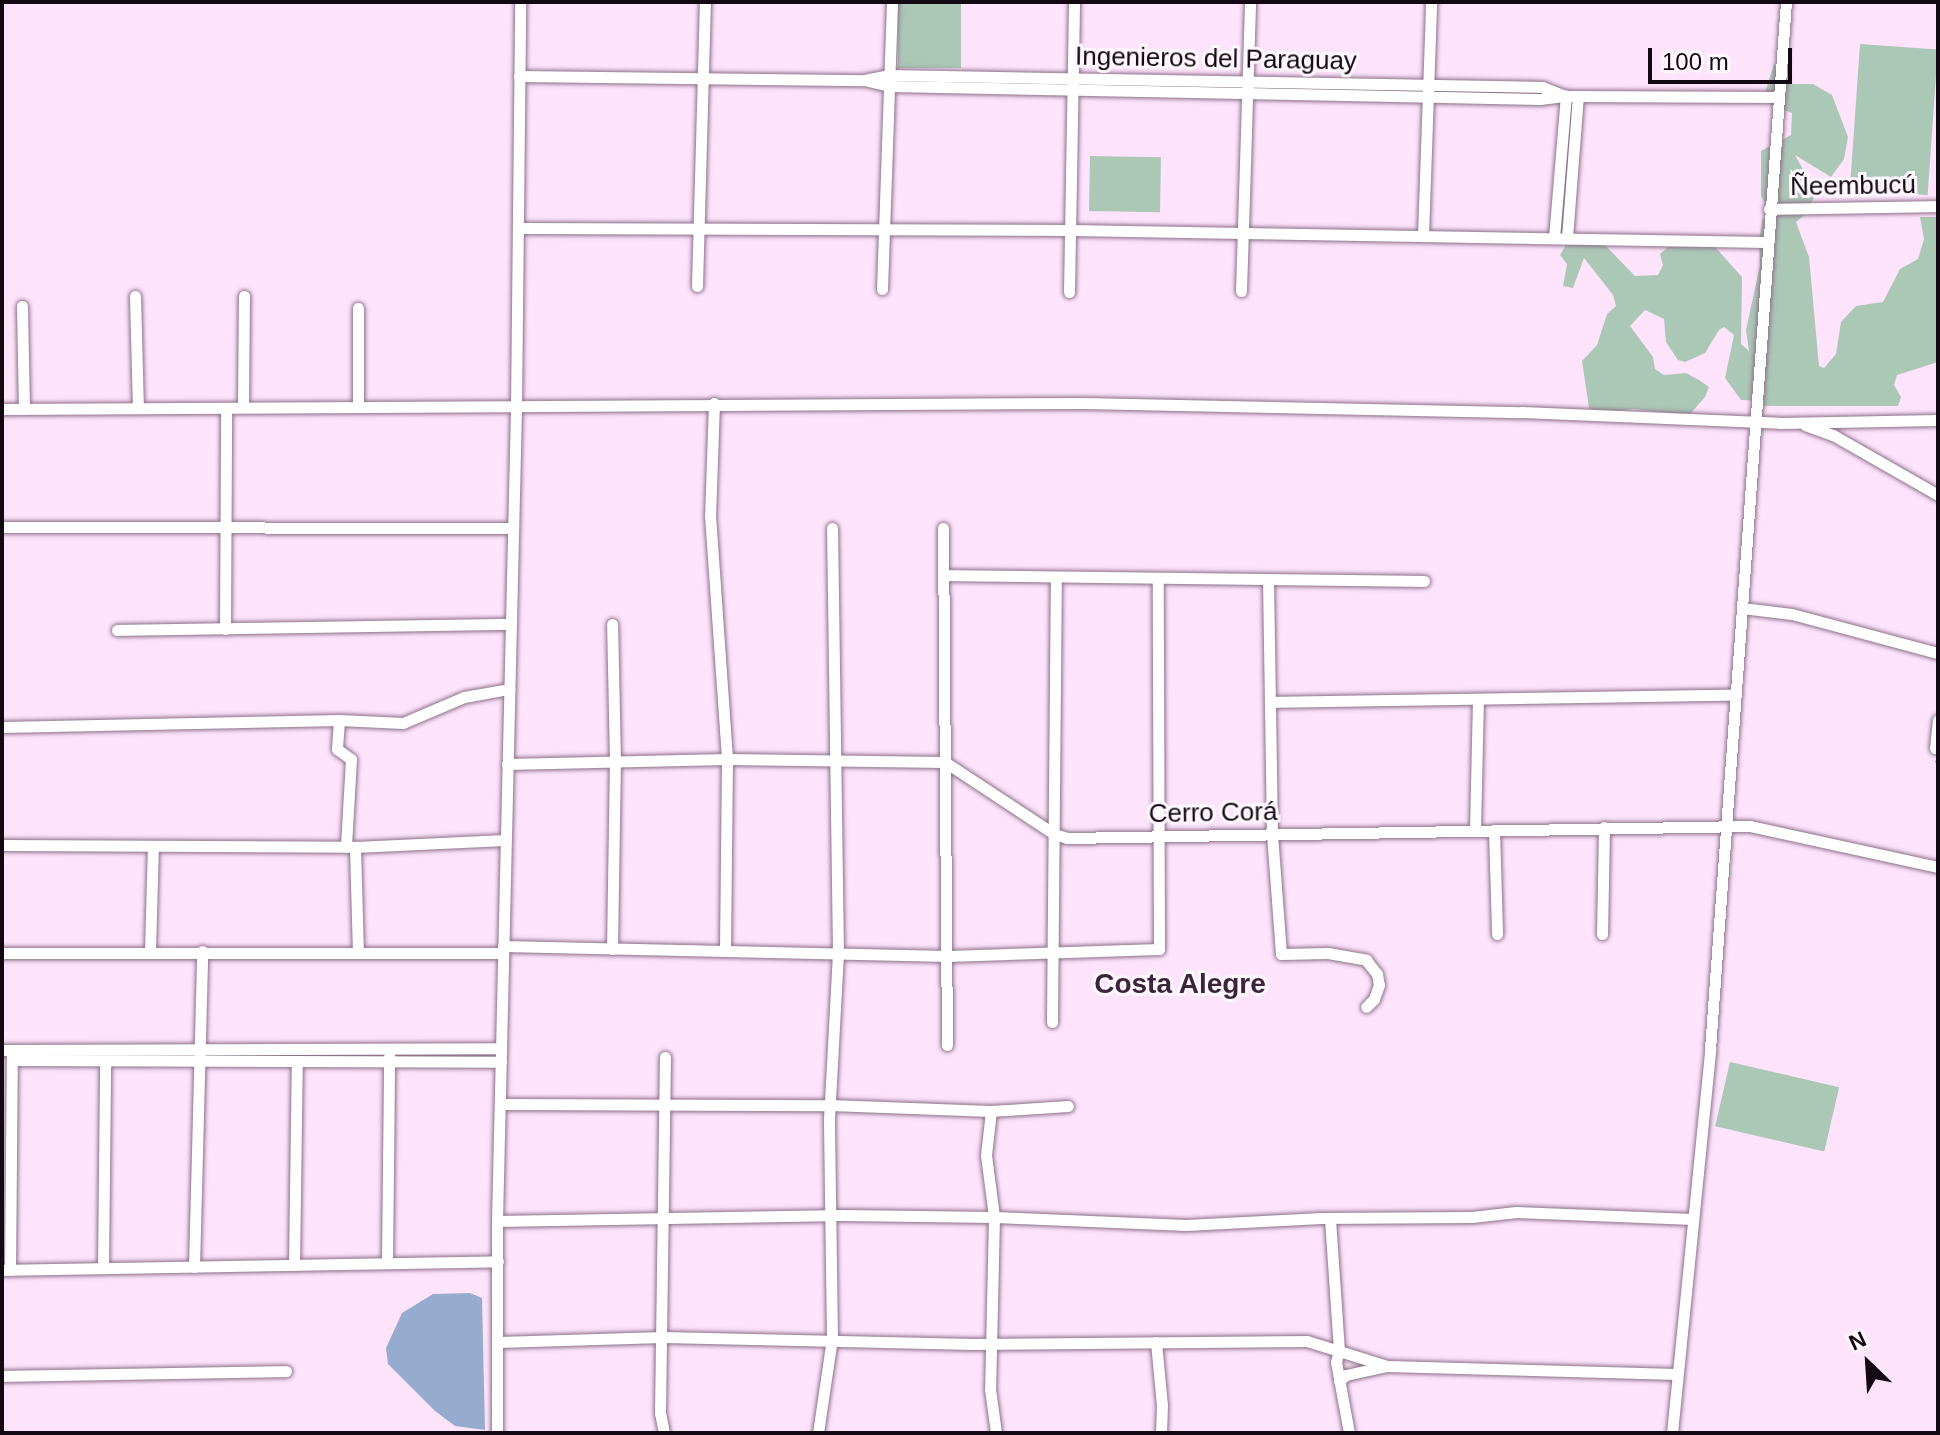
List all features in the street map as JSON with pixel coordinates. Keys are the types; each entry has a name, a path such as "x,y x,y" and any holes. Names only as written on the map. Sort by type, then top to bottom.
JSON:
{"street":[{"path":"497,1433 497,1221 516,406 520,2"},
{"path":"697,286 705,2"},
{"path":"882,289 892,2"},
{"path":"1069,292 1074,2"},
{"path":"1241,291 1250,2"},
{"path":"1423,236 1431,2"},
{"path":"1672,1433 1710,1049 1766,242 1786,2"},
{"name":"Ingenieros del Paraguay","path":"519,76 1428,91 1542,87 1572,96 1778,97"},
{"path":"1554,238 1572,96"},
{"path":"1567,238 1572,96"},
{"name":"Ñeembucú","path":"1769,209 1938,206"},
{"path":"518,228 1070,230 1766,242"},
{"path":"135,296 138,408"},
{"path":"243,407 244,296"},
{"path":"22,306 24,409"},
{"path":"358,308 358,407"},
{"path":"714,403 710,515 727,759 725,951"},
{"path":"2,409 1083,403 1522,412 1780,423 1938,420"},
{"path":"225,629 226,408"},
{"path":"1780,423 1809,426 1833,435 1938,495"},
{"path":"2,527 511,528"},
{"path":"818,1433 832,1338 830,1105 838,954 832,528"},
{"path":"943,528 947,1045"},
{"path":"943,575 1424,581"},
{"path":"1052,1022 1056,577"},
{"path":"2,953 612,949 948,956 1051,950 1159,949 1158,578"},
{"path":"1268,579 1272,834 1281,954 1328,953 1366,960 1377,974 1379,985 1374,999 1366,1007"},
{"path":"1742,608 1792,614 1938,653"},
{"path":"117,630 510,624"},
{"path":"612,624 615,762 612,949"},
{"path":"2,727 339,720 403,723 464,697 509,689"},
{"path":"1270,702 1735,695"},
{"path":"1475,830 1478,699"},
{"path":"339,720 337,749 351,759 350,847 358,952"},
{"path":"1935,748 1938,720"},
{"path":"507,764 727,759 945,762"},
{"name":"Cerro Corá","path":"945,762 1054,834 1067,838 1726,825 1775,829 1938,867"},
{"path":"1602,934 1604,827"},
{"path":"1494,830 1497,934"},
{"path":"2,845 350,847 505,840"},
{"path":"150,951 153,846"},
{"path":"194,1267 202,951"},
{"path":"9,1053 105,1061 200,1055 297,1061 501,1048"},
{"path":"9,1053 389,1055 501,1062"},
{"path":"9,1053 6,1270 498,1261"},
{"path":"387,1263 389,1055"},
{"path":"664,1433 660,1413 665,1057"},
{"path":"103,1268 105,1061"},
{"path":"294,1265 297,1061"},
{"path":"500,1104 830,1105 991,1111 1068,1106"},
{"path":"991,1111 986,1155 994,1217 991,1402 996,1433"},
{"path":"497,1221 830,1216 994,1217 1186,1225 1472,1217 1516,1212 1693,1219"},
{"path":"1330,1219 1339,1350 1336,1362 1349,1433"},
{"path":"498,1342 663,1337 832,1338 992,1344 1307,1341 1387,1366"},
{"path":"1156,1342 1162,1405 1161,1433"},
{"path":"1339,1381 1346,1375 1387,1366 1677,1374"},
{"path":"2,1376 286,1371"}],"green space":[{"path":"898,2 961,2 961,68 898,68"},
{"path":"1860,44 1938,49 1928,195 1850,190"},
{"path":"1774,64 1790,84 1813,84 1832,95 1848,137 1844,159 1831,177 1795,155 1816,193 1806,214 1796,222 1809,257 1819,366 1824,368 1836,354 1841,322 1856,306 1883,302 1900,269 1918,259 1924,239 1920,217 1938,217 1938,362 1897,375 1894,385 1901,397 1898,406 1764,406 1764,401 1741,400 1725,378 1734,335 1724,327 1705,353 1685,362 1678,360 1666,342 1664,319 1645,310 1630,326 1653,357 1655,369 1664,375 1686,373 1699,380 1709,387 1705,397 1691,413 1633,409 1599,413 1589,408 1582,361 1597,345 1607,314 1616,306 1613,295 1584,258 1573,288 1563,286 1567,264 1560,255 1566,245 1604,244 1635,276 1658,275 1663,265 1660,254 1668,247 1693,244 1716,248 1742,277 1741,344 1749,351 1746,330 1760,265 1762,220 1771,214 1761,196 1761,151 1791,135 1792,113 1771,105 1764,96"},
{"path":"1090,156 1161,157 1160,212 1089,211"},
{"path":"1730,1062 1839,1087 1824,1152 1715,1126"}],"water":[{"path":"470,1293 482,1298 485,1430 455,1426 435,1411 388,1364 386,1348 402,1313 433,1294"}],"district":[{"name":"Costa Alegre","path":"1180,984"}]}
